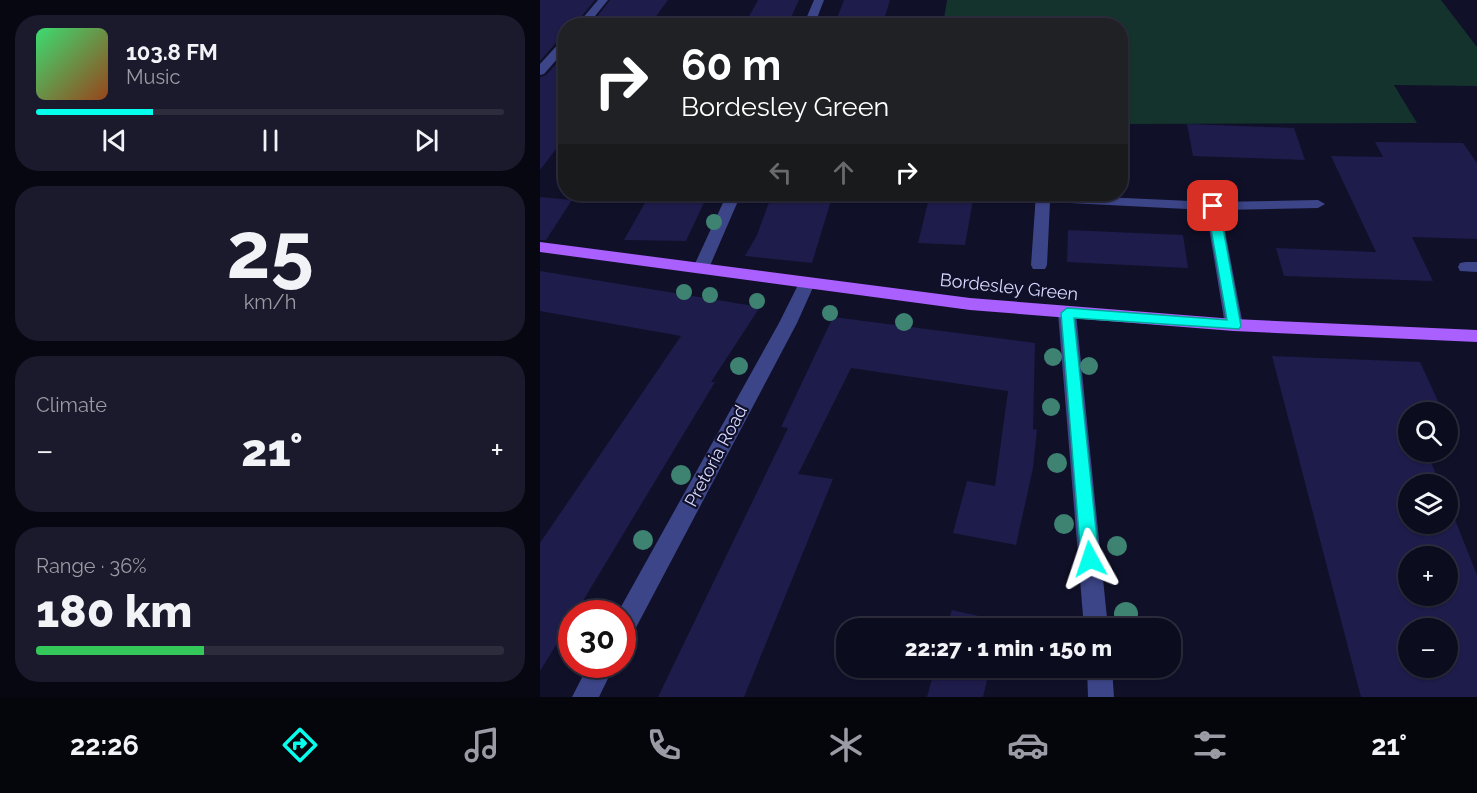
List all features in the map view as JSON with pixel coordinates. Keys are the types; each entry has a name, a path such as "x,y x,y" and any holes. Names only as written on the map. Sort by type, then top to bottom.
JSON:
{"main road":[{"name":"Bordesley Green","path":"540,247 970,304 1234,326 1477,336"}],"street":[{"path":"587,18 603,0"},
{"path":"811,18 819,0"},
{"path":"540,71 558,51"},
{"path":"1128,200 1213,206 1318,204"},
{"path":"701,268 731,201"},
{"path":"1039,265 1043,201"},
{"path":"1213,206 1234,326"},
{"name":"Pretoria Road","path":"636,602 782,334 807,283"},
{"path":"1067,313 1095,618"},
{"path":"585,697 595,678"},
{"path":"1100,678 1101,697"}],"green space":[{"path":"947,0 1441,0 1477,47 1477,86 1394,85 1417,123 1128,124 1128,18 944,18"}],"building":[{"path":"540,0 595,0 580,18 558,18 558,40 540,61"},
{"path":"610,0 668,0 655,18 596,18"},
{"path":"758,0 799,0 791,18 748,18"},
{"path":"844,0 890,0 884,18 837,18"},
{"path":"558,62 558,146 540,170 540,77 546,75"},
{"path":"1187,124 1294,128 1305,160 1193,156"},
{"path":"1375,142 1463,143 1477,163 1477,239 1412,237 1433,281 1284,276 1276,248 1376,252 1331,156 1383,157"},
{"path":"540,197 571,201 546,240 540,240"},
{"path":"646,201 705,201 686,241 624,240"},
{"path":"769,201 831,201 812,263 745,256 757,235"},
{"path":"928,201 973,201 965,245 918,243"},
{"path":"1068,230 1183,235 1188,268 1067,262"},
{"path":"540,271 760,307 711,382 715,382 583,600 558,600 558,642 540,671 540,543 681,336 540,311"},
{"path":"833,317 1035,343 1033,429 1037,430 1033,468 1016,545 953,533 967,481 995,486 1008,391 851,368 798,474 833,479 744,697 658,697 788,428 781,427"},
{"path":"1272,356 1420,362 1438,402 1398,402 1398,462 1431,462 1436,474 1398,474 1398,534 1458,534 1458,527 1477,575 1477,697 1361,697"},
{"path":"952,610 988,618 949,618"},
{"path":"932,678 988,678 983,697 927,697"}],"route":[{"path":"1090,559 1067,313 1234,326 1213,206"}]}
